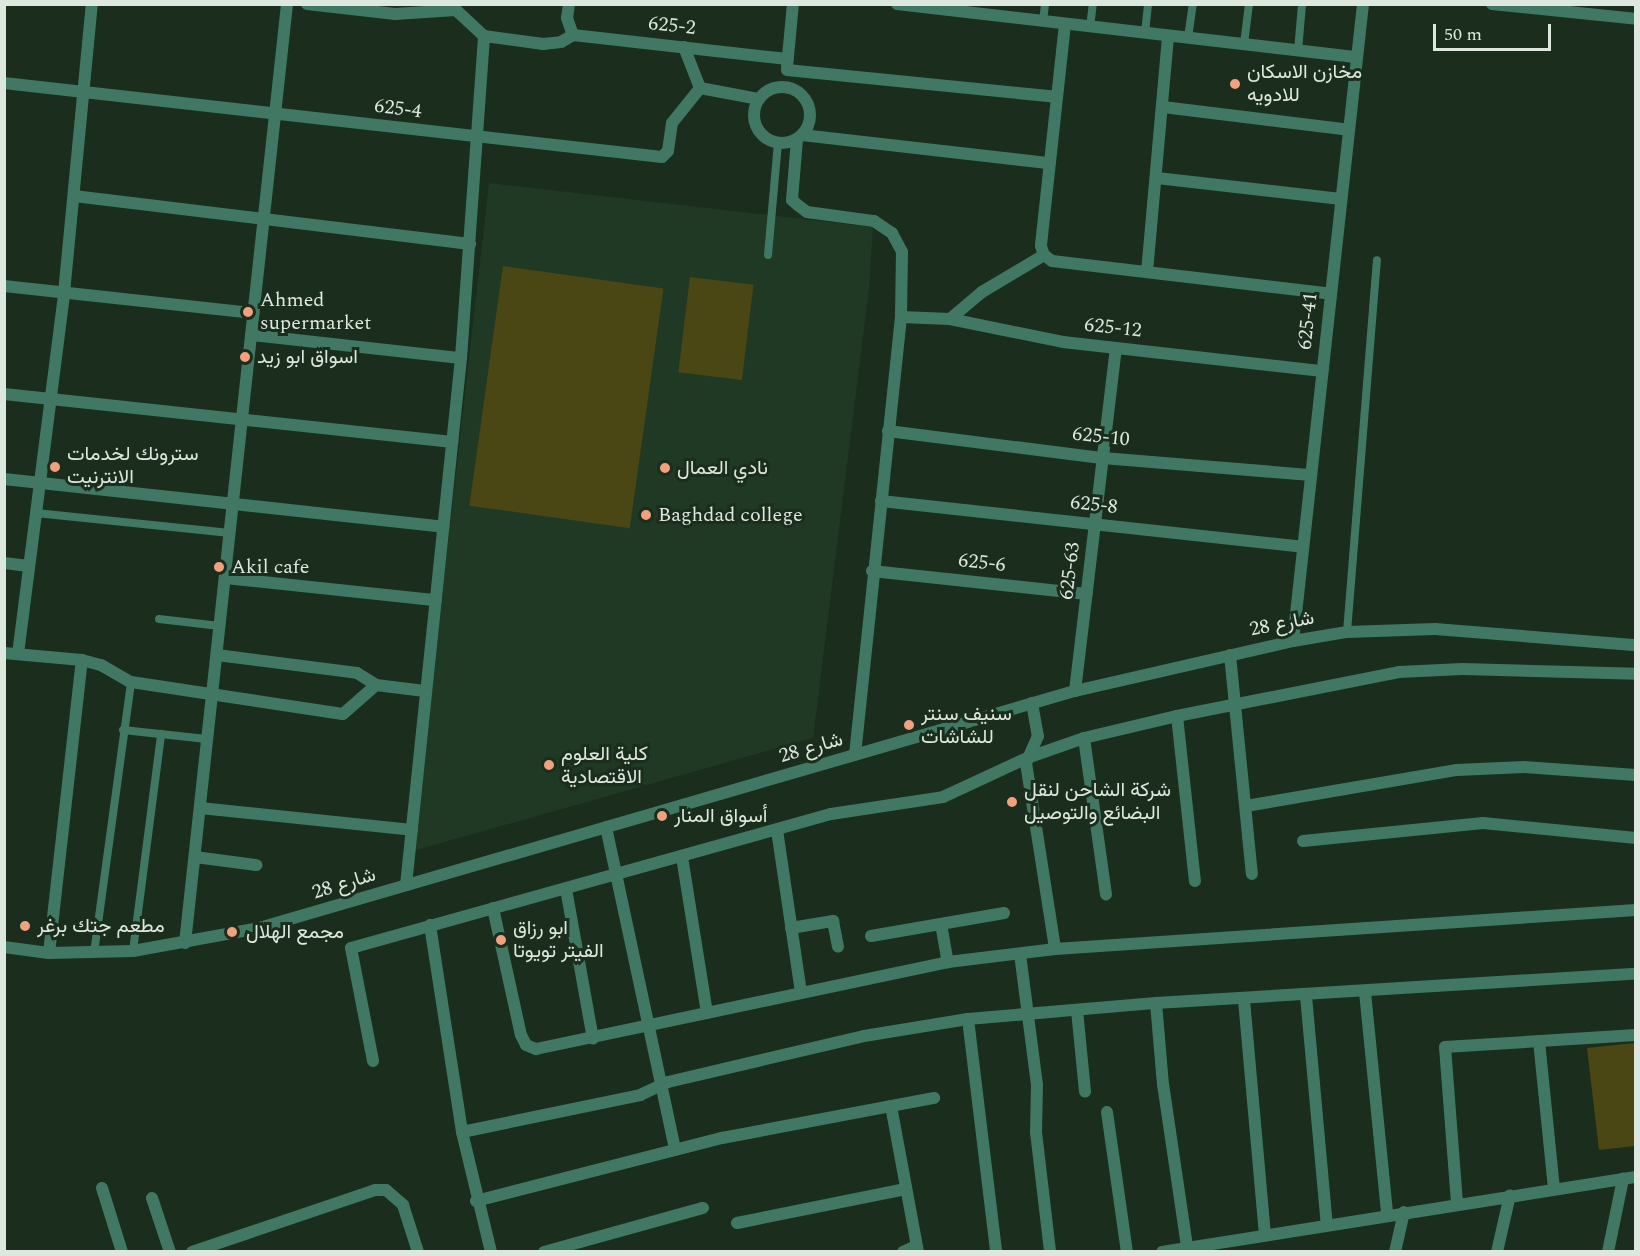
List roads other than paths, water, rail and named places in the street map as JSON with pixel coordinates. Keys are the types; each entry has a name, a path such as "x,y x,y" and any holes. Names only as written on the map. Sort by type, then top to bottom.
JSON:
{"street":[{"path":"18,654 64,293 92,4"},
{"path":"185,944 287,4"},
{"path":"307,4 396,9 458,7 484,36 461,357 406,885"},
{"path":"569,4 567,18 573,35"},
{"path":"786,87 794,4"},
{"name":"625-41","path":"1293,641 1363,4"},
{"path":"1492,4 1574,9 1635,19"},
{"path":"898,5 994,10 1065,24 1357,57"},
{"path":"1065,24 1041,246 1044,255 1052,261 1331,294"},
{"name":"625-2","path":"484,36 543,44 561,42 573,35 684,47 788,64 1056,96"},
{"path":"1147,272 1168,36"},
{"path":"684,47 700,88 758,99"},
{"name":"625-4","path":"4,83 476,138 662,157 668,151 672,123 700,88"},
{"path":"855,755 872,571 901,317 902,252 892,233 874,221 807,212 792,200 799,137 810,110 802,94 786,87 771,88 758,99 754,108 756,127 762,135 778,143 799,137 1049,163"},
{"path":"1163,107 1349,130"},
{"path":"1157,178 1341,199"},
{"path":"74,196 470,244"},
{"path":"950,318 982,292 1044,255"},
{"path":"4,286 254,313"},
{"name":"625-12","path":"901,317 950,318 1063,342 1322,371"},
{"path":"251,335 461,357"},
{"name":"625-63","path":"1075,691 1116,348"},
{"path":"4,394 452,442"},
{"name":"625-10","path":"888,431 1103,458 1311,475"},
{"path":"4,479 443,527"},
{"name":"625-8","path":"881,501 1303,547"},
{"path":"4,563 29,566"},
{"name":"625-6","path":"872,571 1087,594"},
{"path":"225,578 436,600"},
{"name":"شارع 28","path":"4,947 49,953 133,951 185,944 259,928 1075,691 1293,641 1347,632 1435,629 1635,645"},
{"path":"4,652 82,660 108,668 131,682 343,714 376,685"},
{"path":"217,655 357,673 376,685 425,691"},
{"path":"1230,655 1233,707 1252,874"},
{"path":"49,953 82,660"},
{"path":"374,1061 351,948 831,814 943,797 1027,758 1084,738 1177,716 1424,670 1635,674"},
{"path":"1032,704 1038,736 1027,758 1055,950"},
{"path":"1177,716 1195,881"},
{"path":"1084,738 1106,894"},
{"path":"1246,806 1457,770 1524,767 1635,775"},
{"path":"200,808 412,830"},
{"path":"1303,841 1483,823 1635,838"},
{"path":"606,827 675,1150"},
{"path":"777,830 801,992"},
{"path":"195,856 256,864"},
{"path":"682,857 707,1013"},
{"path":"566,889 593,1039"},
{"path":"493,908 526,1045 547,1049 801,992 948,962 1055,950 1635,910"},
{"path":"871,936 1004,913"},
{"path":"791,928 833,921 838,947"},
{"path":"941,924 948,962"},
{"path":"430,925 462,1132 476,1201 491,1251"},
{"path":"1020,954 1036,1085 1036,1132 1050,1251"},
{"path":"462,1132 640,1095 661,1086 864,1036 968,1019 1156,1003 1244,1000 1635,974"},
{"path":"1365,992 1387,1214"},
{"path":"1306,996 1327,1225"},
{"path":"1244,1000 1265,1234"},
{"path":"1156,1003 1162,1084 1187,1247"},
{"path":"1077,1010 1085,1092"},
{"path":"968,1019 996,1251"},
{"path":"1457,1203 1445,1047 1635,1035"},
{"path":"1539,1041 1554,1189"},
{"path":"476,1201 675,1150 934,1098"},
{"path":"891,1106 917,1249 903,1251"},
{"path":"1107,1112 1127,1251"},
{"path":"1162,1251 1457,1203 1629,1178 1608,1251"},
{"path":"102,1188 122,1251"},
{"path":"192,1251 375,1190 386,1190 403,1205 418,1251"},
{"path":"737,1223 906,1190"},
{"path":"1497,1251 1510,1195"},
{"path":"152,1198 170,1251"},
{"path":"544,1251 703,1208"},
{"path":"1395,1251 1404,1212"}],"lane":[{"path":"1043,21 1045,4"},
{"path":"1090,27 1093,4"},
{"path":"1145,33 1148,4"},
{"path":"1188,38 1193,4"},
{"path":"1244,44 1249,4"},
{"path":"1298,51 1302,4"},
{"path":"768,255 778,143"},
{"path":"1347,632 1377,260"},
{"path":"36,513 230,533"},
{"path":"159,619 220,627"},
{"path":"94,952 131,682"},
{"path":"123,730 207,739"},
{"path":"133,951 162,734"}],"place":[{"name":"مخازن الاسكان للادويه","path":"1235,84"},
{"name":"Ahmed supermarket","path":"248,312"},
{"name":"اسواق ابو زيد","path":"245,357"},
{"name":"سترونك لخدمات الانترنيت","path":"55,467"},
{"name":"نادي العمال","path":"665,468"},
{"name":"Baghdad college","path":"646,515"},
{"name":"Akil cafe","path":"219,567"},
{"name":"سنيف سنتر للشاشات","path":"909,725"},
{"name":"كلية العلوم الاقتصادية","path":"549,765"},
{"name":"شركة الشاحن لنقل البضائع والتوصيل","path":"1012,802"},
{"name":"أسواق المنار","path":"662,816"},
{"name":"مطعم جتك برغر","path":"25,926"},
{"name":"مجمع الهلال","path":"232,932"},
{"name":"ابو رزاق الفيتر تويوتا","path":"501,940"}]}
